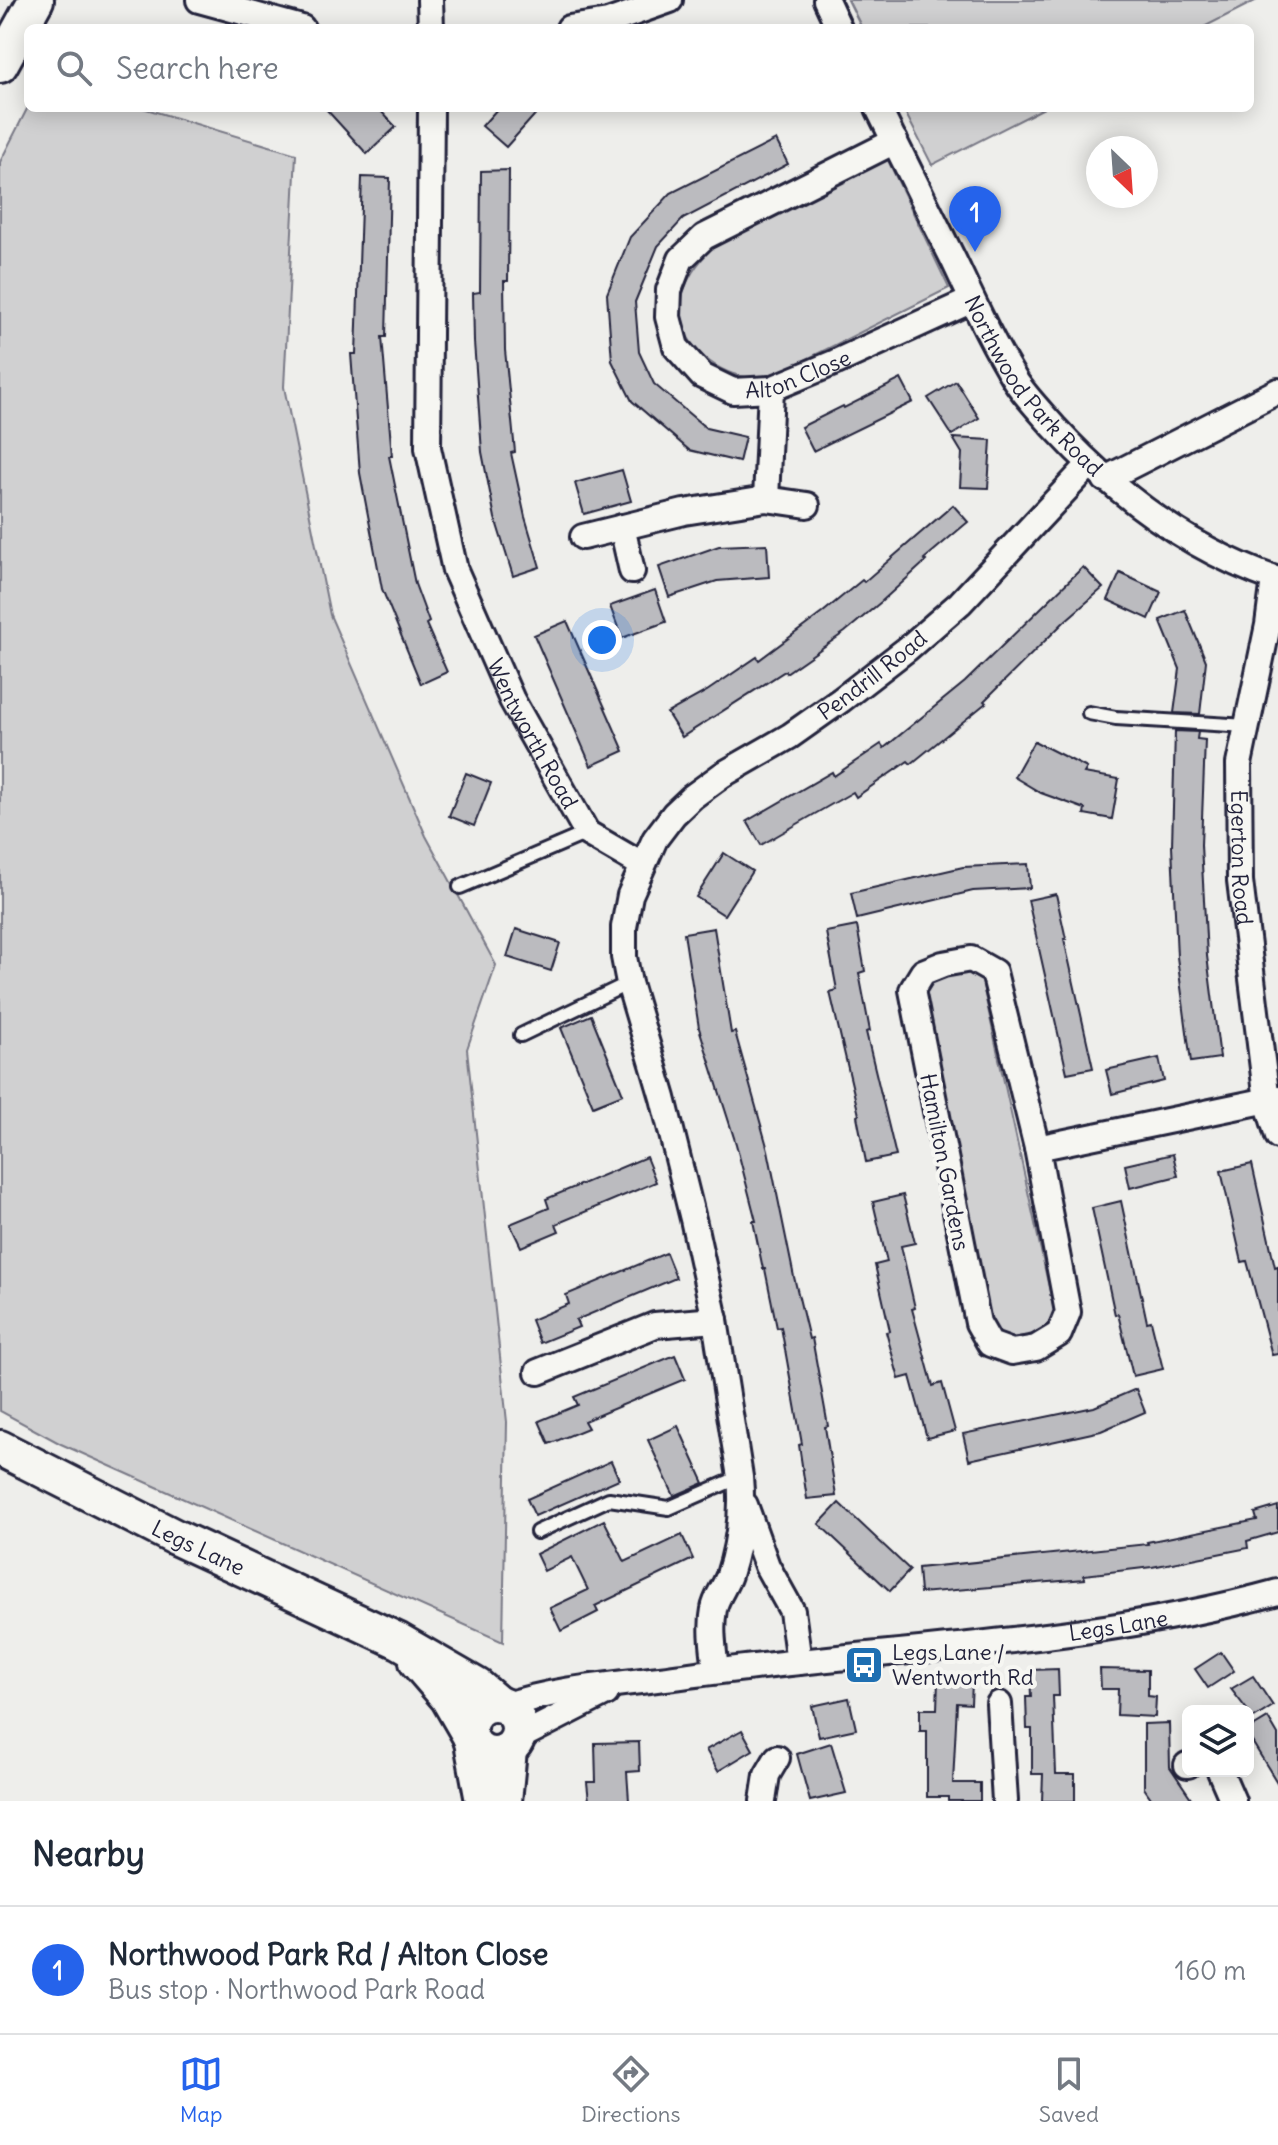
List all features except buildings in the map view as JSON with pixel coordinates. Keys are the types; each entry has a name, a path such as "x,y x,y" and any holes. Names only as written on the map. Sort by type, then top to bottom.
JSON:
{"street":[{"path":"0,65 36,0"},
{"path":"199,0 287,24"},
{"path":"430,0 431,24"},
{"path":"595,24 670,0"},
{"path":"826,0 837,24"},
{"name":"Wentworth Road","path":"431,112 428,448 455,570 512,700 587,833 642,865"},
{"name":"Northwood Park Road","path":"880,112 972,300 1016,381 1097,472 1121,493 1192,541 1230,561 1276,579"},
{"name":"Alton Close","path":"895,141 704,237 681,259 669,290 668,317 676,347 702,376 733,391 771,389 972,300"},
{"path":"766,499 771,389"},
{"name":"Pendrill Road","path":"642,865 655,839 692,797 841,700 960,603 1097,472 1278,391"},
{"path":"583,537 684,512 766,499 807,505"},
{"path":"622,527 632,571"},
{"name":"Egerton Road","path":"1276,579 1239,764 1240,881 1278,1136"},
{"path":"642,865 630,895 624,927 624,957 629,983 663,1098 715,1320 741,1488 767,1566 792,1611 799,1662"},
{"name":"Hamilton Gardens","path":"971,959 994,972 1037,1148 1068,1312 1059,1334 1036,1348 1012,1352 990,1344 978,1323 912,990 923,972 943,964 971,959"},
{"path":"1037,1148 1273,1100"},
{"path":"538,1372 655,1325 715,1320"},
{"name":"Legs Lane","path":"0,1448 175,1537 399,1641 477,1686 501,1705 533,1696 716,1671 1059,1635 1152,1622 1278,1592"},
{"path":"716,1671 712,1627 714,1606 729,1576 737,1542 741,1488"},
{"name":"Legs Lane","path":"399,1641 448,1698 471,1739 483,1801"},
{"name":"Legs Lane","path":"513,1744 623,1684"},
{"path":"999,1704 989,1737 1005,1801"},
{"path":"504,1801 517,1719 501,1705 482,1707 475,1712 471,1719 471,1739 479,1750 499,1754 513,1744"},
{"path":"757,1790 777,1758"},
{"path":"1223,1777 1233,1801"}],"lane":[{"path":"1089,713 1116,718 1247,726"},
{"path":"460,887 587,833"},
{"path":"521,1035 629,983"},
{"path":"537,1532 609,1499 669,1508 741,1488"}],"shaded area":[{"path":"848,0 1257,0 1210,24 860,24"},
{"path":"25,112 156,112 296,154 284,387 330,615 426,836 496,965 467,1049 507,1422 503,1642 61,1444 0,1411 0,162"},
{"path":"905,112 1036,112 932,165"},
{"path":"887,158 949,288 777,374 750,377 734,374 721,369 700,353 685,330 681,305 688,280 708,252 714,246"},
{"path":"968,973 982,981 1055,1315 1039,1331 1004,1339 991,1328 922,998 930,981 946,974"}],"place":[{"name":"Northwood Park Rd / Alton Close","path":"975,252"},
{"name":"Legs Lane / Wentworth Rd","path":"864,1665"}]}
